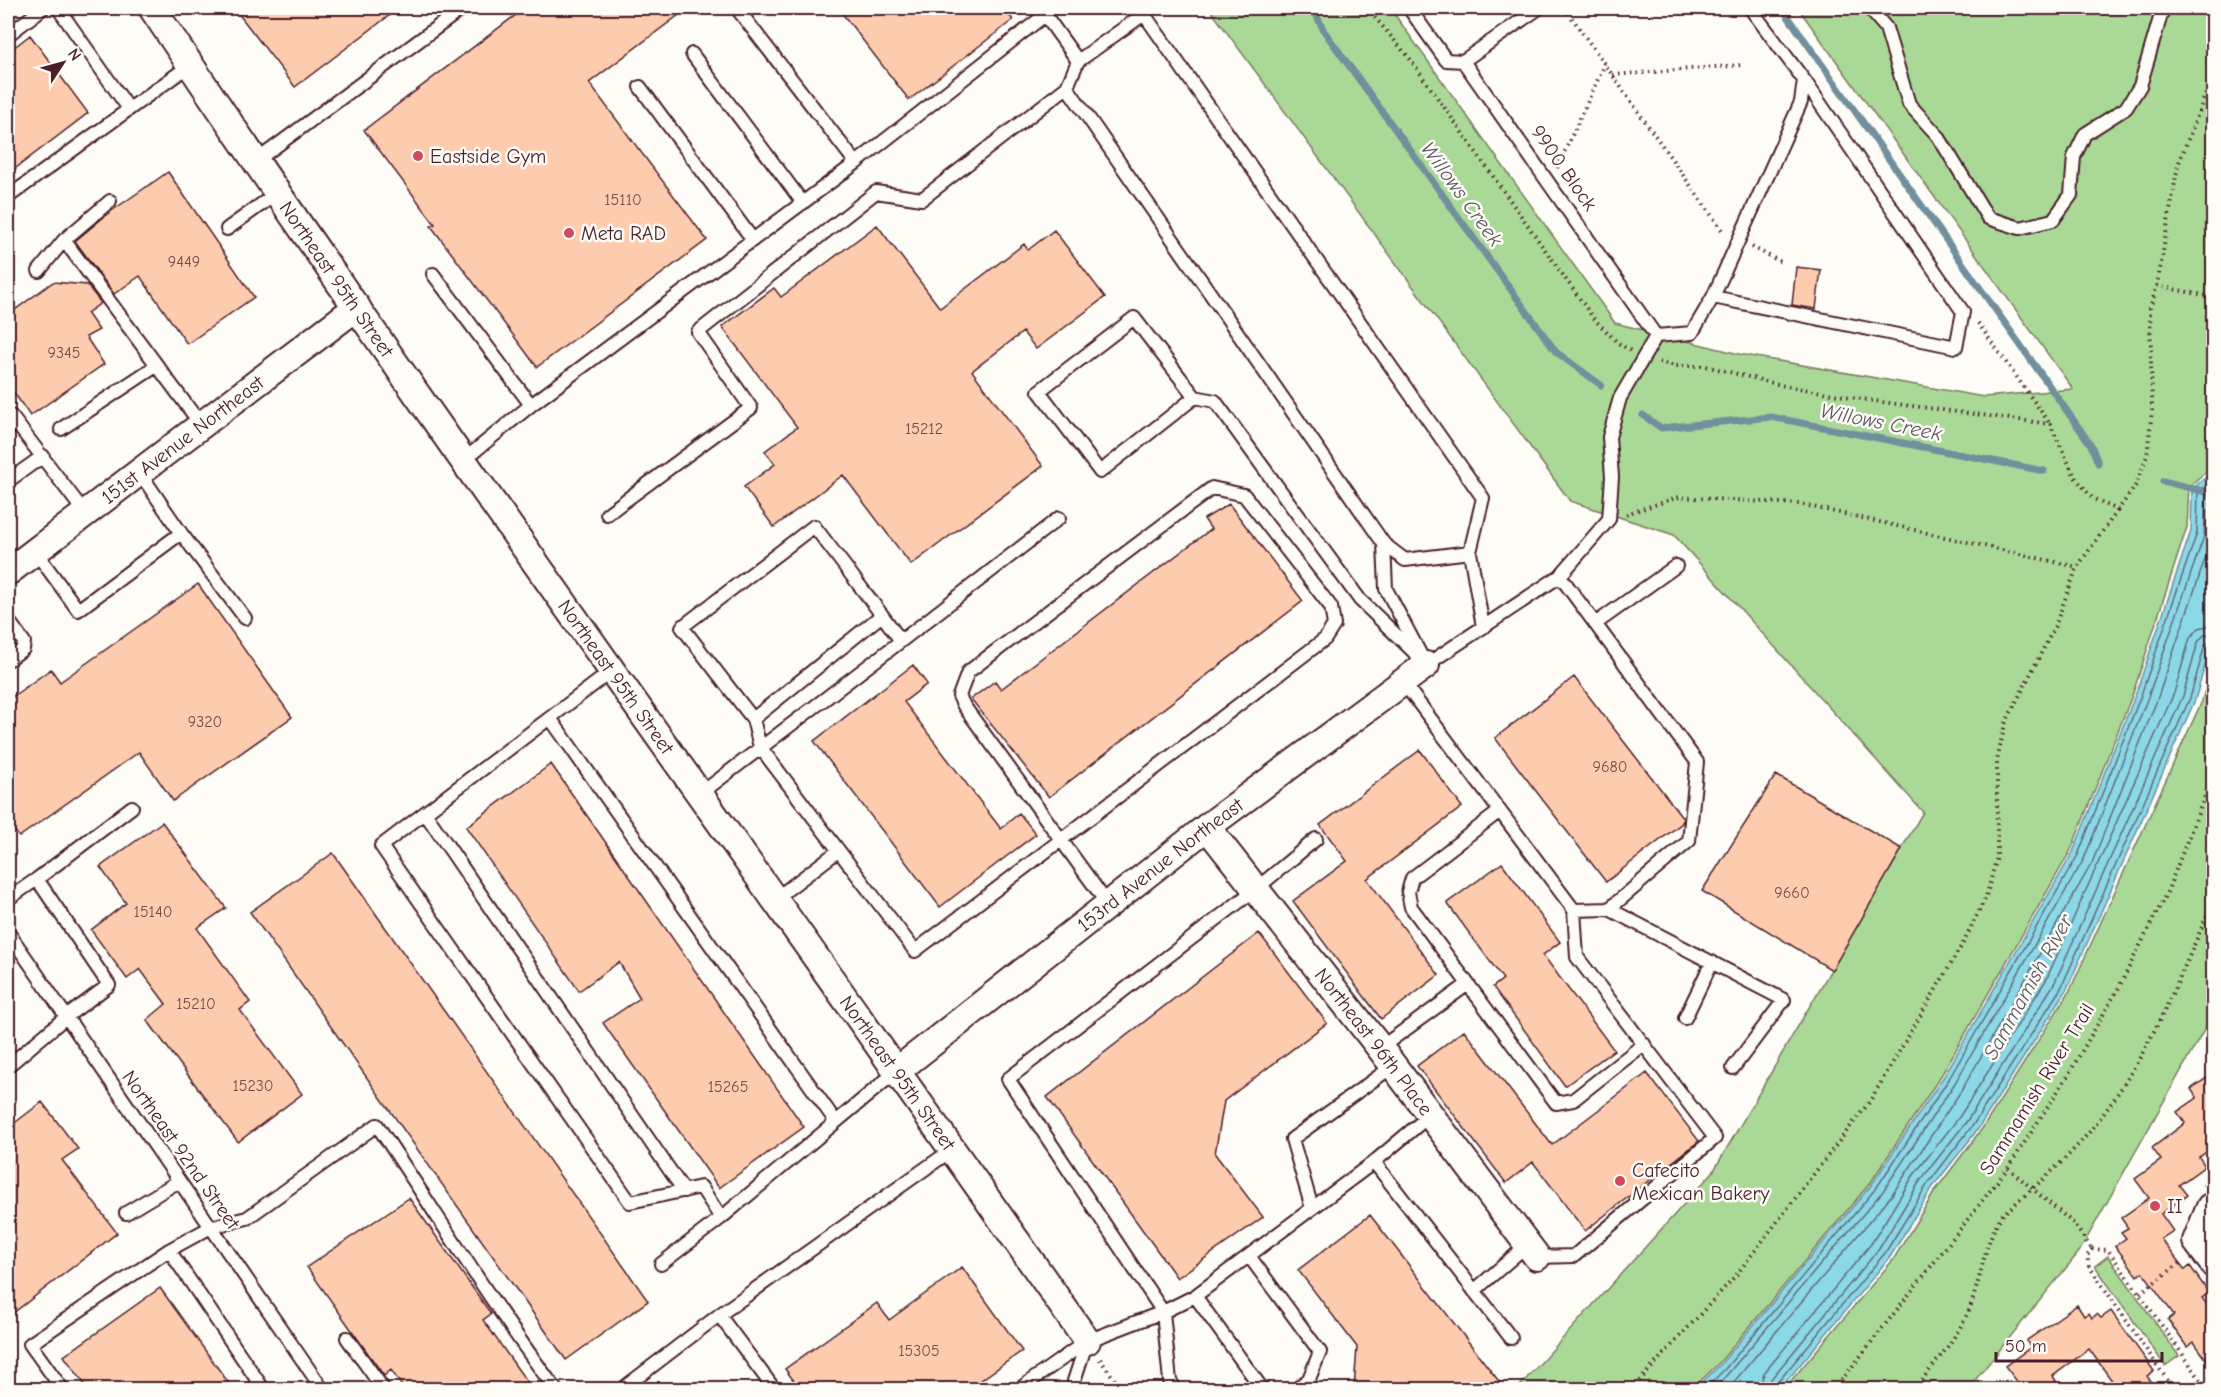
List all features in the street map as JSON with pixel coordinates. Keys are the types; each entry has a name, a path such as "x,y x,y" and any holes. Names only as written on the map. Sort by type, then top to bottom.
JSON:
{"street":[{"name":"Northeast 95th Street","path":"152,8 277,193 700,794 898,1070 1087,1341"},
{"name":"151st Avenue Northeast","path":"8,572 357,307"},
{"name":"153rd Avenue Northeast","path":"898,1070 1207,827 1426,665"},
{"name":"Northeast 96th Place","path":"1207,827 1386,1057 1532,1251"},
{"path":"2207,1256 2196,1241 2212,1205"}],"lane":[{"path":"8,35 43,8"},
{"path":"58,8 129,109"},
{"path":"256,160 463,8"},
{"name":"9900 Block","path":"1409,8 1446,60 1463,61 1551,183 1656,336"},
{"path":"1463,61 1539,8"},
{"path":"1713,297 1956,348 1963,312 1804,80 1750,8"},
{"path":"1869,8 1886,28 1909,104 1938,136 1988,218 2020,228 2054,220 2071,195 2074,157 2085,134 2126,108 2140,86 2163,8"},
{"path":"739,11 856,163"},
{"path":"465,459 531,405 856,163 1045,11 1078,61"},
{"path":"607,514 751,408 698,332 876,192 922,200 1067,87 1078,61 1144,14 1483,498 1470,552 1483,627"},
{"path":"692,54 803,203"},
{"path":"8,197 190,65"},
{"path":"1426,665 1560,576 1610,519 1612,477 1609,437 1620,398 1656,336 1692,333 1713,297 1801,102 1804,80"},
{"path":"640,87 753,240"},
{"path":"1067,87 1384,544 1405,560 1470,552"},
{"path":"227,229 277,193"},
{"path":"39,271 64,240 110,201"},
{"path":"64,240 202,426"},
{"path":"433,274 531,405"},
{"path":"1195,397 1100,472 1040,392 1134,318 1195,397 1215,401 1360,600 1426,665"},
{"path":"61,429 156,366"},
{"path":"8,430 9,414"},
{"path":"9,414 85,513"},
{"path":"8,481 43,456"},
{"path":"140,473 245,618"},
{"path":"901,641 814,526 682,627 753,719 760,747 915,951 1061,841 1325,639 1334,625 1331,607 1244,495 1212,488 968,672 958,696 1061,841 1109,906"},
{"path":"700,794 1059,518"},
{"path":"35,551 78,610 182,533"},
{"path":"1384,544 1386,589 1426,665"},
{"path":"1595,624 1676,566"},
{"path":"1560,576 1697,762 1689,841 1609,909"},
{"path":"753,719 882,615"},
{"path":"8,620 24,642 23,649 8,660"},
{"path":"613,670 381,846 630,1202 701,1187 721,1218"},
{"path":"1403,682 1574,910 1577,957 1715,1138 1574,1256 1532,1251 1474,1291"},
{"path":"550,718 836,1122"},
{"path":"8,898 37,879 132,807"},
{"path":"1500,811 1412,878 1409,883 1411,907 1556,1103 1573,1100 1644,1044"},
{"path":"425,813 684,1191"},
{"path":"1176,1389 1170,1382 1163,1312 1008,1078 1256,889 1316,840"},
{"path":"775,899 838,851"},
{"path":"8,1048 12,1062 109,985 37,879"},
{"path":"1574,910 1609,909 1784,999 1733,1068"},
{"name":"Northeast 92nd Street","path":"8,932 323,1389"},
{"path":"1685,1018 1712,963"},
{"path":"1312,1208 1292,1139 1468,984"},
{"path":"661,1264 721,1218 898,1070"},
{"path":"1018,1389 1087,1341 1163,1312 1195,1296 1374,1162 1430,1115"},
{"path":"63,1389 30,1344 169,1251 211,1227 247,1218 377,1125 488,1289 504,1320 556,1389"},
{"path":"621,1389 719,1315 953,1149"},
{"path":"1374,1162 1511,1338"},
{"path":"126,1213 179,1181"},
{"path":"169,1251 264,1389"},
{"path":"1249,1256 1320,1352 1309,1379 1294,1389"},
{"path":"1195,1296 1263,1389"},
{"path":"719,1315 775,1389"},
{"path":"347,1338 384,1389"},
{"path":"1076,1389 1074,1381 1087,1341"}],"path":[{"path":"1565,8 1724,232 1783,263"},
{"path":"1551,183 1605,64"},
{"path":"1613,75 1742,64"},
{"path":"2214,73 2178,165 2157,286 2214,297"},
{"path":"1963,312 1980,324 2050,424"},
{"path":"1610,519 1679,497 1800,504 2077,567"},
{"path":"1631,1389 1737,1274 1870,1101 1965,940 1986,897 1997,857 1997,761 2005,724 2055,626 2077,567 2118,510"},
{"name":"Sammamish River Trail","path":"1834,1389 2008,1168 2067,1077 2118,989 2167,892 2214,773"},
{"path":"1914,1389 1956,1335 1970,1307 1994,1227 2004,1214 2094,1126 2131,1074 2172,998 2214,899"},
{"path":"2008,1168 2073,1223 2092,1249"},
{"path":"2092,1249 2108,1250 2203,1383"},
{"path":"2092,1249 2087,1256 2089,1266 2175,1389"},
{"path":"2140,1293 2207,1256"},
{"path":"1087,1341 1122,1389"},
{"path":"2194,1389 2214,1376"}],"green space":[{"path":"1209,8 1390,8 1615,323 1739,354 1984,397 2073,389 1798,8 2213,8 2213,458 2211,468 2189,486 2187,527 2133,693 2071,850 1942,1074 1871,1182 1719,1363 1692,1389 1517,1389 1713,1172 1923,812 1674,535 1570,501"},
{"path":"2213,660 2213,1014 2079,1252 1968,1389 1784,1389 1893,1260 1935,1191 1984,1126 2069,992 2202,701"},
{"path":"2108,1256 2179,1356 2165,1366 2095,1266"}],"water":[{"name":"Sammamish River","path":"2213,471 2213,638 2195,700 2066,991 1978,1129 1932,1188 1890,1257 1780,1389 1695,1389 1720,1365 1872,1184 1944,1076 2073,852 2136,693 2191,531 2192,489"}],"building":[{"path":"234,8 399,8 295,87"},
{"path":"525,8 688,8 589,83 707,240 537,367 431,226 435,224 364,130"},
{"path":"838,8 1003,8 1013,20 909,100"},
{"path":"30,35 88,113 8,174 8,52"},
{"path":"168,172 254,297 187,344 140,276 114,294 75,241 110,212"},
{"path":"877,225 940,308 1024,244 1028,250 1054,230 1105,297 1036,349 1023,332 972,371 1043,466 911,565 843,475 774,527 744,487 775,464 765,451 797,427 722,327 774,288 781,297"},
{"path":"1796,267 1821,270 1816,309 1792,305"},
{"path":"53,282 87,285 101,303 87,313 99,330 86,337 104,364 30,416 8,384 8,315"},
{"path":"1229,504 1303,601 1049,797 971,699 995,681 1001,689 1211,529 1204,519"},
{"path":"198,584 292,717 173,801 139,752 19,837 8,821 8,700 51,669 60,682"},
{"path":"913,665 927,684 904,702 1001,829 1019,813 1036,834 940,907 814,741"},
{"path":"1574,677 1683,818 1682,823 1606,882 1495,738"},
{"path":"1420,750 1462,807 1367,879 1439,975 1381,1019 1293,901 1347,861 1320,825"},
{"path":"551,764 804,1127 719,1188 603,1023 640,998 619,962 579,991 466,827"},
{"path":"1776,775 1902,849 1832,970 1702,891"},
{"path":"162,822 226,908 197,928 250,1002 240,1010 302,1094 238,1142 147,1020 166,1004 140,969 127,979 91,930 126,903 100,867"},
{"path":"333,853 648,1301 566,1360 250,912"},
{"path":"1502,863 1560,942 1543,955 1614,1050 1565,1086 1493,987 1503,979 1447,903"},
{"path":"1259,933 1327,1023 1224,1101 1215,1154 1263,1217 1177,1278 1047,1097"},
{"path":"1464,1030 1552,1145 1647,1073 1699,1141 1585,1231 1533,1162 1506,1183 1417,1066"},
{"path":"2214,1073 2214,1147 2199,1157 2205,1166 2179,1185 2187,1195 2161,1214 2173,1231 2161,1239 2185,1270 2190,1266 2209,1293 2202,1298 2214,1314 2214,1370 2194,1342 2187,1347 2168,1320 2174,1315 2143,1272 2138,1276 2115,1246 2126,1238 2121,1232 2128,1228 2121,1218 2149,1198 2135,1179 2161,1160 2152,1148 2185,1123 2177,1112 2197,1098 2191,1089"},
{"path":"42,1102 78,1149 62,1160 117,1233 8,1317 8,1128"},
{"path":"409,1198 491,1314 483,1320 532,1389 404,1389 391,1370 384,1376 307,1267"},
{"path":"1370,1215 1505,1389 1354,1389 1357,1347 1298,1270"},
{"path":"962,1267 1022,1351 968,1389 800,1389 785,1369 877,1303 889,1320"},
{"path":"160,1288 233,1389 88,1389 64,1356"},
{"path":"2077,1305 2084,1316 2089,1313 2092,1318 2097,1314 2101,1318 2111,1311 2154,1371 2147,1376 2156,1389 2118,1389 2089,1349 2053,1376 2056,1381 2044,1389 2023,1389 2005,1366 2031,1347 2026,1341"}],"waterway":[{"name":"Willows Creek","path":"1313,8 1324,31 1556,352 1601,385"},
{"path":"1782,8 2091,445 2098,463"},
{"name":"Willows Creek","path":"1643,415 1661,428 1771,417 2044,471"},
{"name":"Willows Creek","path":"2163,481 2214,494"},
{"path":"8,1377 17,1390"}],"place":[{"name":"Eastside Gym","path":"418,156"},
{"name":"Meta RAD","path":"569,233"},
{"name":"Cafecito Mexican Bakery","path":"1620,1181"},
{"name":"II","path":"2155,1206"}]}
